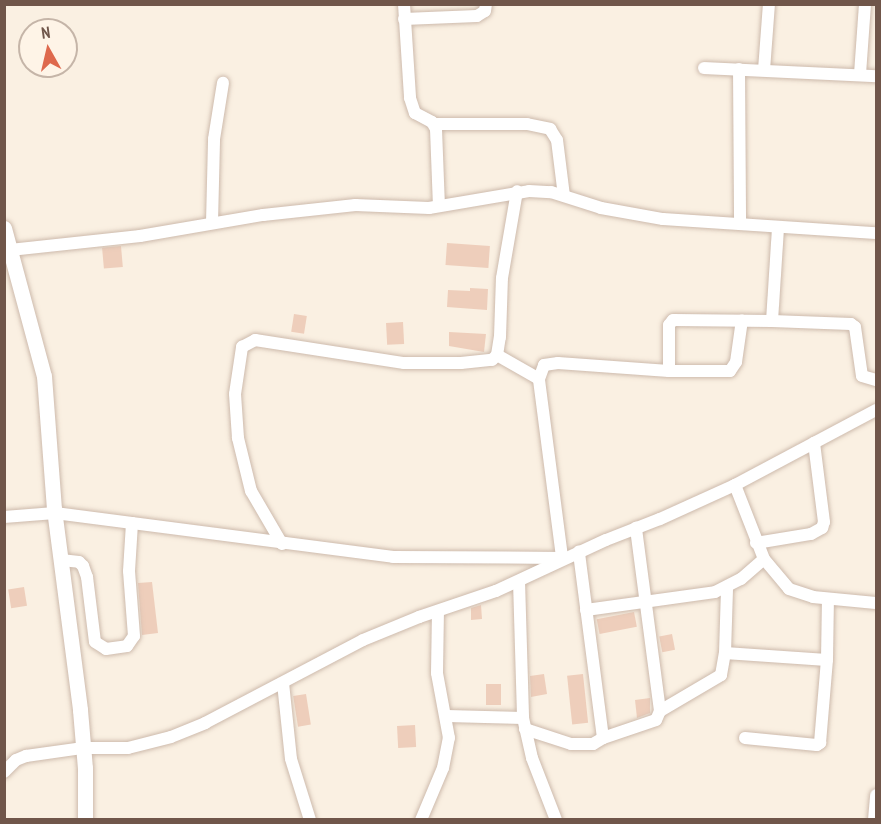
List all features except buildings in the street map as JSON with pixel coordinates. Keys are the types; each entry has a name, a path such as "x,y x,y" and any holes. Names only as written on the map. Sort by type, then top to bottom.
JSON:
{"street":[{"path":"404,4 410,98 415,113 434,124 527,124 550,129 557,140 564,196"},
{"path":"404,19 480,15 486,4"},
{"path":"764,70 769,4"},
{"path":"860,74 865,4"},
{"path":"704,68 876,76"},
{"path":"738,69 740,224"},
{"path":"212,223 214,139 223,83"},
{"path":"434,124 437,133 439,206"},
{"path":"10,250 141,237 212,223 355,205 416,208 439,206 517,191 551,192 644,217 876,233"},
{"path":"282,544 251,491 238,438 235,394 240,351 246,343 255,340 300,349 404,363 492,360 496,355 500,337 502,278 517,191"},
{"path":"772,321 778,227"},
{"path":"4,228 44,375 55,513 83,748 85,819"},
{"path":"669,371 669,325 673,320 851,324 855,327 862,376 876,380"},
{"path":"564,558 539,379 544,366 558,363 669,371 730,371 736,362 742,320"},
{"path":"496,355 539,379"},
{"path":"4,772 16,760 26,756 83,748 128,748 171,737 205,723 363,640 519,581 564,558 735,485 876,410"},
{"path":"756,543 811,534 822,528 824,522 814,443"},
{"path":"735,485 764,559 789,589 813,597 876,603"},
{"path":"4,517 55,513 393,557 564,558"},
{"path":"61,560 79,562 83,566 87,577 94,642 106,649 127,646 134,636 129,571 132,523"},
{"path":"447,716 524,724 571,744 592,744 656,720 660,711 636,528"},
{"path":"579,552 603,738"},
{"path":"586,610 715,592 728,588 764,559"},
{"path":"519,581 524,724 532,758 556,819"},
{"path":"660,711 715,680 723,669 728,588"},
{"path":"746,738 817,745 820,743 827,660 828,599"},
{"path":"421,819 443,768 449,738 447,716 437,673 438,611"},
{"path":"725,653 827,660"},
{"path":"283,684 291,759 310,819"},
{"path":"874,819 876,795"}]}
